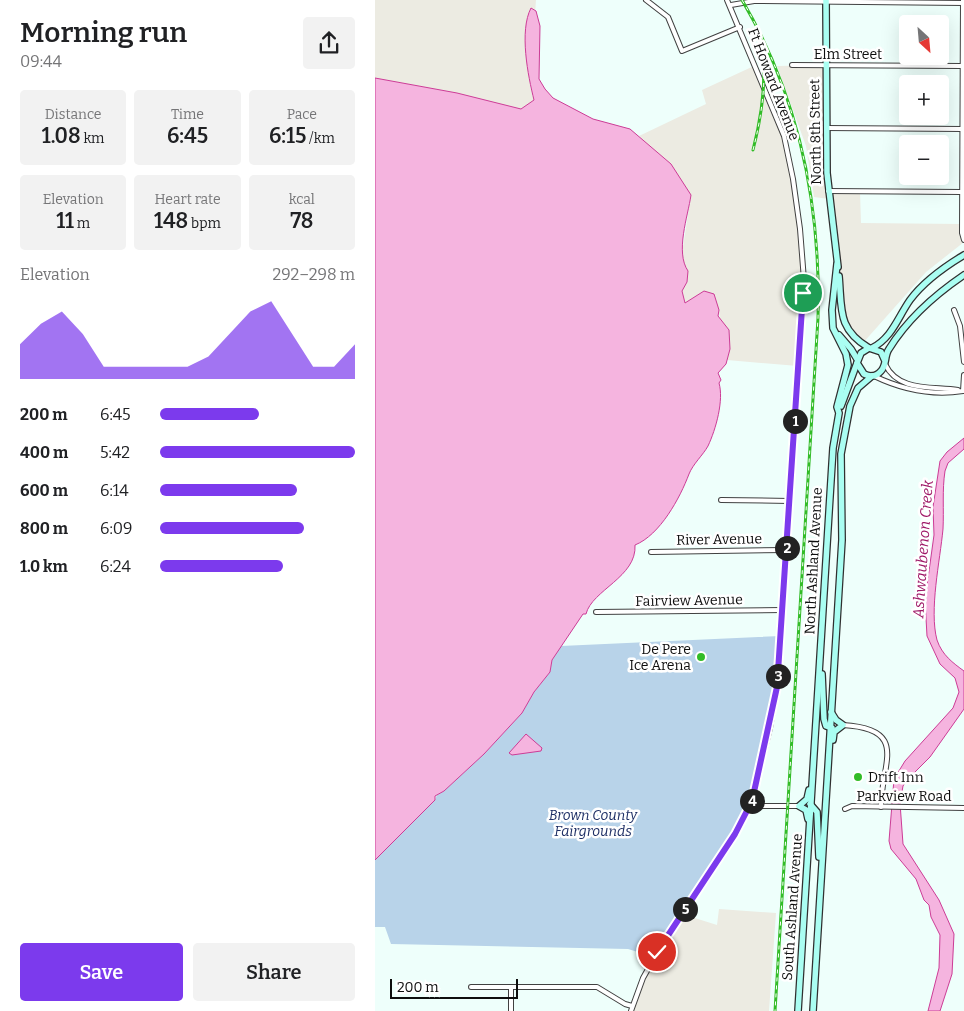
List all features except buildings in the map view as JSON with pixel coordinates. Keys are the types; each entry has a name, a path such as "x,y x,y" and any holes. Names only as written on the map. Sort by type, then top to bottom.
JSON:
{"main road":[{"name":"North 8th Street","path":"826,1 828,191 842,318 850,334 871,348"},
{"path":"839,413 861,352 887,338 910,300 925,283 964,256"},
{"name":"North 8th Street","path":"834,324 833,310 837,264"},
{"path":"834,324 851,348 863,374 873,376 882,371 887,352 899,334 929,304 964,276"},
{"name":"North Ashland Avenue","path":"811,805 832,457 839,413 837,407 848,365 846,354 837,336 834,324"},
{"path":"871,348 881,352 885,363"},
{"name":"North Ashland Avenue","path":"825,807 842,540 843,436 858,388 873,376"},
{"path":"820,660 823,719 826,726 830,728 841,727"},
{"path":"801,805 808,794 814,704 817,702"},
{"path":"831,712 841,727"},
{"path":"823,852 827,836 833,737 841,727"},
{"path":"801,805 811,805 817,812 819,855 822,864"},
{"path":"801,805 807,812 810,826"},
{"name":"South Ashland Avenue","path":"798,1011 811,805"},
{"name":"South Ashland Avenue","path":"813,1011 825,807"}],"street":[{"path":"647,0 668,17 682,51 740,27"},
{"name":"Ft Howard Avenue","path":"632,1009 643,978 657,952 735,834 752,801 777,687 804,280 803,250 793,179 784,136 740,27 727,0"},
{"path":"731,6 743,2 964,2 962,192 964,240"},
{"name":"Elm Street","path":"792,65 963,66"},
{"path":"826,128 963,129"},
{"path":"828,191 962,192"},
{"path":"954,310 960,326 964,362"},
{"path":"885,363 892,376 906,383 915,386 964,391"},
{"path":"964,375 964,391"},
{"path":"873,376 910,391 950,393 964,391"},
{"path":"721,500 790,501"},
{"name":"River Avenue","path":"651,552 787,550"},
{"name":"Fairview Avenue","path":"596,612 783,610"},
{"path":"841,727 871,729 879,734 886,744 888,757 881,807"},
{"path":"752,801 763,806 801,805"},
{"name":"Parkview Road","path":"845,809 852,806 964,808"},
{"path":"471,987 597,987 632,1009"},
{"path":"511,987 511,1011"}],"shaded area":[{"path":"375,0 536,0 530,86 534,101 521,109 457,93 375,78"},
{"path":"531,8 536,11 540,26 539,79 545,89 553,98 593,119 630,129 671,164 691,195 682,244 684,263 688,271 687,282 682,291 685,303 704,291 714,294 719,310 718,316 729,330 730,349 726,364 718,373 721,380 719,383 721,398 714,431 708,446 691,470 668,515 653,533 635,545 634,556 629,566 622,575 596,598 586,614 583,614 552,660 550,672 534,692 522,713 484,754 444,791 435,796 435,800 375,860 375,78 457,93 521,109 534,100 527,66 525,41 527,18"},
{"path":"756,65 784,136 793,179 804,280 798,366 727,360 730,349 729,330 720,320 719,310 704,291 685,303 682,291 687,282 683,263 683,247 691,195 639,136 706,104 702,90"},
{"path":"826,65 828,191 860,191 861,223 962,224 964,242 926,272 862,344 842,318 829,199 814,197 806,146 777,66"},
{"path":"964,438 964,449 948,463 945,471 943,529 934,614 939,645 948,658 964,671 964,709 930,757 907,780 903,786 900,803 903,844 939,900 954,934 952,974 940,1011 928,1011 939,968 940,935 931,917 929,905 924,900 916,879 891,849 889,841 894,779 905,761 953,708 959,692 955,678 940,664 927,636 925,600 934,535 933,507 940,461 947,452"},
{"path":"526,734 542,748 541,751 512,755 509,753"},
{"path":"719,909 776,913 769,1011 631,1011 643,978 682,914 717,925"}],"green space":[{"name":"Brown County Fairgrounds","path":"781,636 777,683 769,732 764,757 750,804 741,825 654,957 628,949 391,944 385,927 375,927 375,860 435,800 437,795 444,791 484,754 522,713 534,692 550,672 552,660 561,646"}],"railway":[{"path":"742,0 762,37 778,75 803,153 810,194 818,276 818,318 775,1011"},
{"path":"753,150 763,97 764,70 762,44"}],"place":[{"name":"De Pere Ice Arena","path":"701,657"},
{"name":"Drift Inn","path":"858,777"}],"route":[{"path":"657,952 741,824 752,801 770,728 777,687 803,293"}],"water label":[{"name":"Ashwaubenon Creek","path":"923,549"}]}
